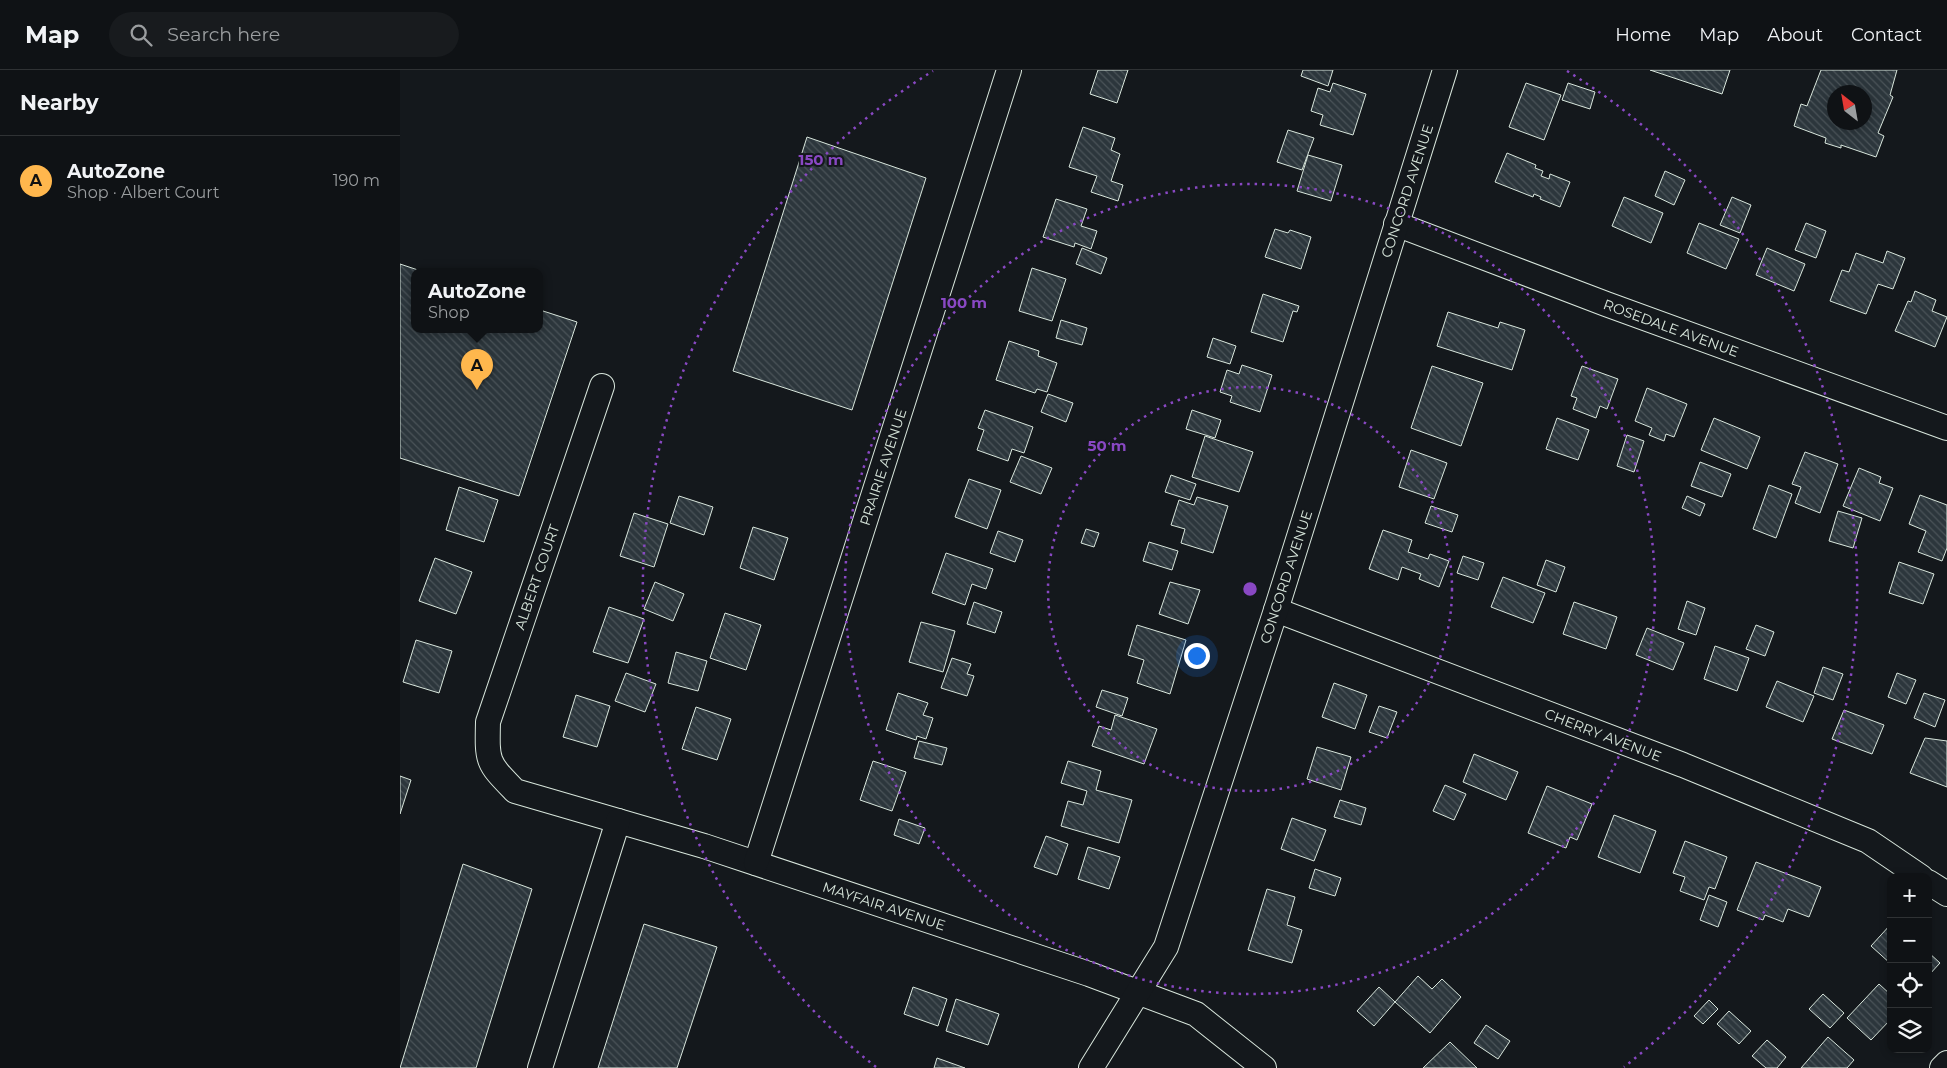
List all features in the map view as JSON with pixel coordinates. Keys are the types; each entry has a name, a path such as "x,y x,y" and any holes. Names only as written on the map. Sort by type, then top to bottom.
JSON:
{"street":[{"name":"PRAIRIE AVENUE","path":"756,863 1009,70"},
{"name":"CONCORD AVENUE","path":"1091,1068 1166,947 1276,610 1445,70"},
{"name":"ROSEDALE AVENUE","path":"1396,224 1606,304 1947,428"},
{"name":"ALBERT COURT","path":"494,770 487,756 488,722 602,386"},
{"name":"CHERRY AVENUE","path":"1276,610 1683,765 1868,842 1915,873"},
{"name":"MAYFAIR AVENUE","path":"494,770 515,792 756,863 1089,974 1196,1014 1264,1068"},
{"path":"540,1068 618,821"},
{"path":"1932,885 1947,894"},
{"path":"1942,1068 1947,1063"}],"building":[{"path":"1098,70 1128,70 1117,103 1090,94"},
{"path":"1303,70 1333,70 1328,86 1301,76"},
{"path":"1650,70 1730,70 1722,94"},
{"path":"1821,70 1897,70 1890,95 1893,97 1878,133 1884,136 1876,157 1841,145 1841,148 1825,143 1826,138 1794,126 1801,104 1807,106"},
{"path":"1333,83 1366,94 1353,135 1320,125 1323,115 1311,111 1318,88 1330,92"},
{"path":"1526,83 1561,95 1544,140 1509,127"},
{"path":"1568,83 1595,92 1590,109 1562,100"},
{"path":"1083,127 1115,138 1111,150 1120,154 1111,181 1123,185 1118,201 1091,192 1097,176 1069,167"},
{"path":"1288,130 1314,138 1302,170 1277,162"},
{"path":"807,137 926,178 852,410 733,371"},
{"path":"1507,153 1536,165 1535,168 1543,171 1541,176 1549,179 1550,174 1570,182 1560,207 1540,199 1541,197 1534,194 1533,197 1495,182"},
{"path":"1308,155 1342,165 1331,201 1297,191"},
{"path":"1665,171 1685,180 1674,205 1655,196"},
{"path":"1624,197 1663,213 1651,243 1612,226"},
{"path":"1732,197 1751,205 1740,233 1720,225"},
{"path":"1056,199 1087,209 1081,226 1097,231 1091,249 1075,243 1074,247 1043,237"},
{"path":"1699,223 1739,239 1726,269 1687,253"},
{"path":"1806,223 1826,231 1816,258 1795,250"},
{"path":"1275,229 1288,233 1290,230 1311,237 1301,269 1265,257"},
{"path":"1082,248 1107,258 1101,274 1076,264"},
{"path":"1767,248 1805,264 1794,291 1756,275"},
{"path":"1887,251 1905,258 1893,289 1878,284 1866,314 1830,301 1842,270 1849,272 1856,253 1883,263"},
{"path":"400,264 412,268 411,333 543,333 543,311 577,322 519,496 400,458"},
{"path":"1032,268 1066,279 1052,321 1019,311"},
{"path":"1915,291 1936,300 1932,311 1947,317 1935,347 1895,331 1908,301 1911,302"},
{"path":"1263,294 1299,306 1297,312 1293,311 1283,342 1251,332"},
{"path":"1448,312 1498,328 1500,322 1525,330 1512,370 1437,346"},
{"path":"1061,320 1087,328 1082,345 1056,338"},
{"path":"1213,338 1236,346 1230,364 1207,357"},
{"path":"1009,341 1039,351 1038,356 1057,363 1047,392 1037,389 1035,393 996,380"},
{"path":"1242,365 1272,375 1260,412 1230,402 1232,396 1220,392 1227,370 1239,374"},
{"path":"1432,366 1483,383 1461,446 1411,428"},
{"path":"1582,366 1618,379 1607,409 1600,406 1596,418 1573,409 1577,398 1571,396"},
{"path":"1647,388 1687,404 1674,437 1666,434 1664,441 1649,435 1652,428 1635,421"},
{"path":"1048,394 1073,403 1066,422 1041,412"},
{"path":"985,410 1033,427 1024,453 1012,449 1008,461 977,450 984,430 978,428"},
{"path":"1192,410 1221,420 1215,438 1186,429"},
{"path":"1557,418 1589,430 1578,460 1546,449"},
{"path":"1714,418 1760,437 1747,469 1701,450"},
{"path":"1627,435 1644,441 1634,472 1617,466"},
{"path":"1205,436 1253,452 1239,492 1192,477"},
{"path":"1411,450 1447,463 1434,499 1399,487"},
{"path":"1805,452 1838,464 1820,513 1795,503 1801,487 1792,484"},
{"path":"1021,456 1052,468 1041,494 1010,482"},
{"path":"1700,462 1731,474 1722,497 1691,486"},
{"path":"1859,468 1881,477 1879,483 1893,488 1880,521 1843,506"},
{"path":"1171,475 1196,484 1190,500 1165,492"},
{"path":"969,479 1001,490 987,529 955,517"},
{"path":"1769,485 1792,494 1776,538 1753,529"},
{"path":"459,487 498,500 484,542 446,530"},
{"path":"1920,495 1947,505 1947,548 1942,561 1918,552 1926,531 1909,524"},
{"path":"679,496 713,507 704,535 670,523"},
{"path":"1687,496 1705,504 1700,516 1682,508"},
{"path":"1197,497 1228,506 1213,553 1181,543 1185,529 1171,525 1179,500 1194,505"},
{"path":"1431,506 1458,515 1452,532 1425,523"},
{"path":"1838,511 1862,518 1853,548 1829,541"},
{"path":"634,513 668,524 654,567 620,556"},
{"path":"753,527 788,538 774,580 740,568"},
{"path":"1086,529 1099,533 1094,547 1081,543"},
{"path":"1383,530 1412,540 1408,552 1428,559 1430,554 1449,561 1439,587 1419,579 1421,574 1402,567 1398,580 1369,569"},
{"path":"998,531 1023,540 1015,562 990,553"},
{"path":"1149,542 1178,551 1172,570 1143,561"},
{"path":"946,553 993,569 986,589 972,584 965,605 932,593"},
{"path":"1463,556 1484,563 1478,580 1457,573"},
{"path":"435,558 472,572 456,614 419,601"},
{"path":"1546,560 1565,567 1556,592 1537,585"},
{"path":"1899,562 1934,574 1923,604 1889,593"},
{"path":"1503,577 1545,593 1533,623 1491,607"},
{"path":"655,582 684,594 673,621 644,609"},
{"path":"1170,582 1200,590 1188,624 1159,614"},
{"path":"1687,601 1705,608 1696,635 1678,629"},
{"path":"974,602 1002,612 995,633 967,624"},
{"path":"1574,602 1617,617 1606,649 1563,634"},
{"path":"609,607 644,619 628,663 593,652"},
{"path":"725,613 761,625 746,670 710,658"},
{"path":"921,622 955,631 943,672 909,662"},
{"path":"1137,625 1186,640 1170,694 1137,683 1144,660 1128,655"},
{"path":"1756,625 1774,632 1765,656 1746,649"},
{"path":"1647,628 1684,643 1673,670 1636,655"},
{"path":"416,640 452,651 439,693 403,682"},
{"path":"1715,646 1749,658 1737,691 1704,679"},
{"path":"676,652 707,661 698,691 668,683"},
{"path":"952,658 971,664 967,674 974,676 967,696 941,688"},
{"path":"1823,667 1843,674 1833,700 1814,693"},
{"path":"626,673 656,684 645,712 615,701"},
{"path":"1897,673 1916,680 1906,704 1888,697"},
{"path":"1777,681 1814,696 1803,722 1766,707"},
{"path":"1334,683 1367,695 1355,729 1322,717"},
{"path":"1102,690 1128,698 1122,716 1096,707"},
{"path":"898,693 928,703 923,715 933,718 926,739 917,736 916,740 886,730"},
{"path":"1924,693 1945,700 1935,727 1914,718"},
{"path":"576,695 610,706 597,747 563,737"},
{"path":"1379,706 1397,712 1387,738 1369,732"},
{"path":"696,707 731,719 717,760 682,749"},
{"path":"1844,710 1884,725 1872,754 1832,739"},
{"path":"1115,715 1157,729 1144,764 1092,746 1099,726 1111,730"},
{"path":"1925,738 1947,741 1947,787 1910,773"},
{"path":"919,741 947,748 942,765 914,758"},
{"path":"1317,747 1351,757 1341,790 1307,779"},
{"path":"1474,754 1518,772 1506,800 1463,782"},
{"path":"873,761 906,772 892,811 860,800"},
{"path":"1068,761 1101,771 1096,790 1132,800 1119,843 1061,826 1068,801 1083,805 1087,791 1061,783"},
{"path":"400,776 411,780 400,814"},
{"path":"1445,785 1466,794 1454,820 1433,811"},
{"path":"1547,786 1592,804 1577,840 1570,837 1566,848 1528,833"},
{"path":"1340,800 1366,808 1361,825 1334,817"},
{"path":"1614,815 1656,831 1640,873 1598,857"},
{"path":"1292,818 1326,830 1314,861 1281,849"},
{"path":"899,819 925,828 919,844 894,835"},
{"path":"1046,836 1068,844 1057,875 1034,867"},
{"path":"1685,841 1727,857 1715,889 1709,887 1704,900 1680,891 1685,877 1673,873"},
{"path":"1088,847 1120,857 1109,889 1078,879"},
{"path":"1756,862 1821,887 1809,917 1788,909 1783,922 1765,915 1763,920 1737,910"},
{"path":"463,864 532,889 476,1068 400,1068"},
{"path":"1315,869 1341,878 1335,896 1309,888"},
{"path":"1267,889 1295,897 1287,925 1302,930 1292,963 1248,950"},
{"path":"1709,895 1727,902 1718,927 1700,920"},
{"path":"644,924 717,947 677,1068 598,1068"},
{"path":"1887,928 1887,960 1871,946"},
{"path":"1932,956 1940,963 1932,972"},
{"path":"1418,976 1432,989 1442,979 1461,997 1430,1033 1395,1002"},
{"path":"1879,984 1887,991 1887,1023 1871,1040 1847,1018"},
{"path":"913,987 947,999 938,1026 904,1014"},
{"path":"1379,987 1395,1002 1374,1026 1357,1011"},
{"path":"1823,994 1844,1013 1830,1028 1809,1009"},
{"path":"956,999 999,1014 988,1045 946,1031"},
{"path":"1709,1000 1718,1009 1703,1024 1694,1016"},
{"path":"1729,1011 1751,1031 1739,1044 1717,1024"},
{"path":"1486,1025 1510,1041 1498,1059 1474,1043"},
{"path":"1828,1037 1854,1060 1847,1068 1801,1068"},
{"path":"1767,1040 1786,1057 1777,1068 1766,1068 1752,1056"},
{"path":"1450,1042 1477,1068 1423,1068"},
{"path":"937,1058 965,1068 934,1068"}],"place":[{"name":"AutoZone","path":"477,390"}]}
